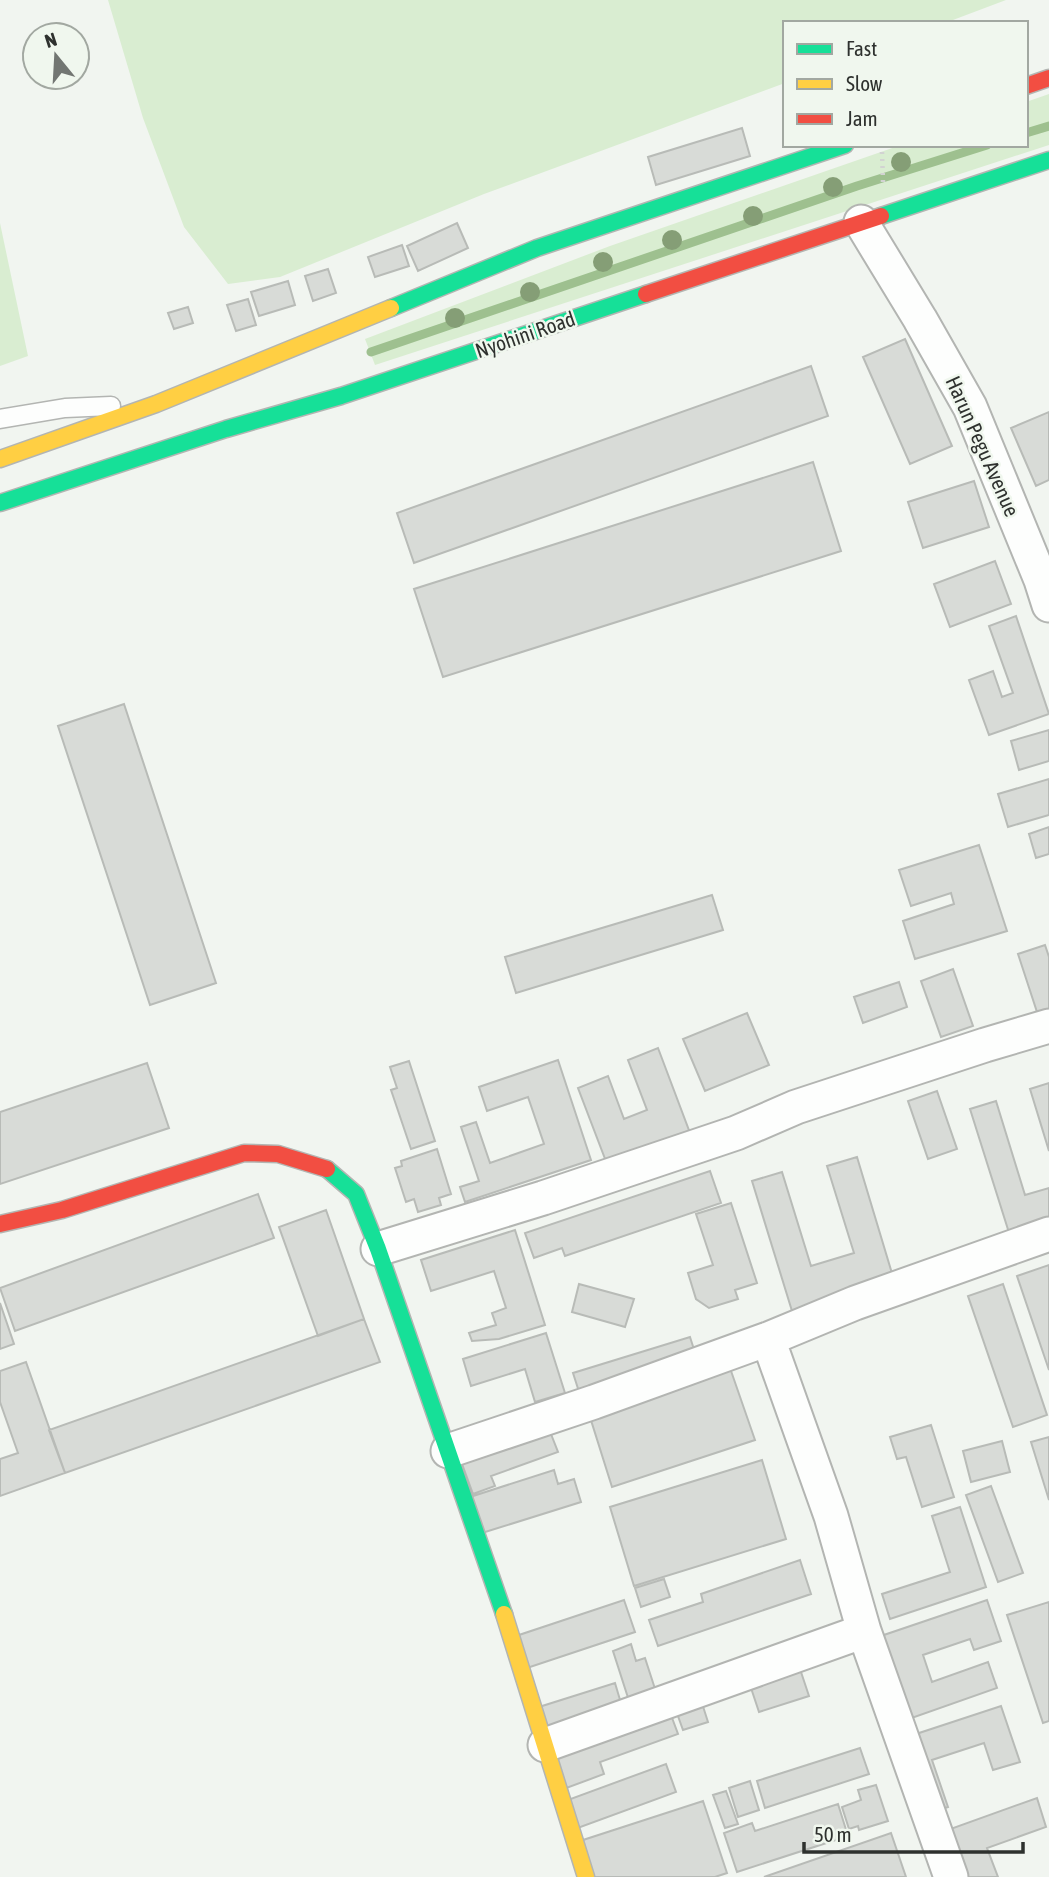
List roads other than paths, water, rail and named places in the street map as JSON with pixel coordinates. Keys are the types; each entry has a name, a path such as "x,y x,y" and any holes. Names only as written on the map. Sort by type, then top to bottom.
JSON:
{"main road":[{"path":"1028,85 1049,78"},
{"path":"0,459 156,404 537,248 839,147"},
{"name":"Nyohini Road","path":"0,503 226,429 341,396 1049,159"},
{"path":"0,1224 62,1210 244,1153 278,1154 325,1167 356,1194 510,1630 586,1877"}],"street":[{"name":"Harun Pegu Avenue","path":"861,222 970,407 1046,587"},
{"path":"378,1250 736,1133 796,1107 1049,1026"},
{"path":"447,1451 594,1402 768,1339 855,1303 1049,1234"},
{"path":"768,1339 831,1516 864,1630 951,1877"},
{"path":"545,1745 864,1630"}],"lane":[{"path":"0,419 65,408 156,404"}],"waterway":[{"path":"1028,132 1049,126"},
{"path":"371,352 857,186 981,147"}]}
